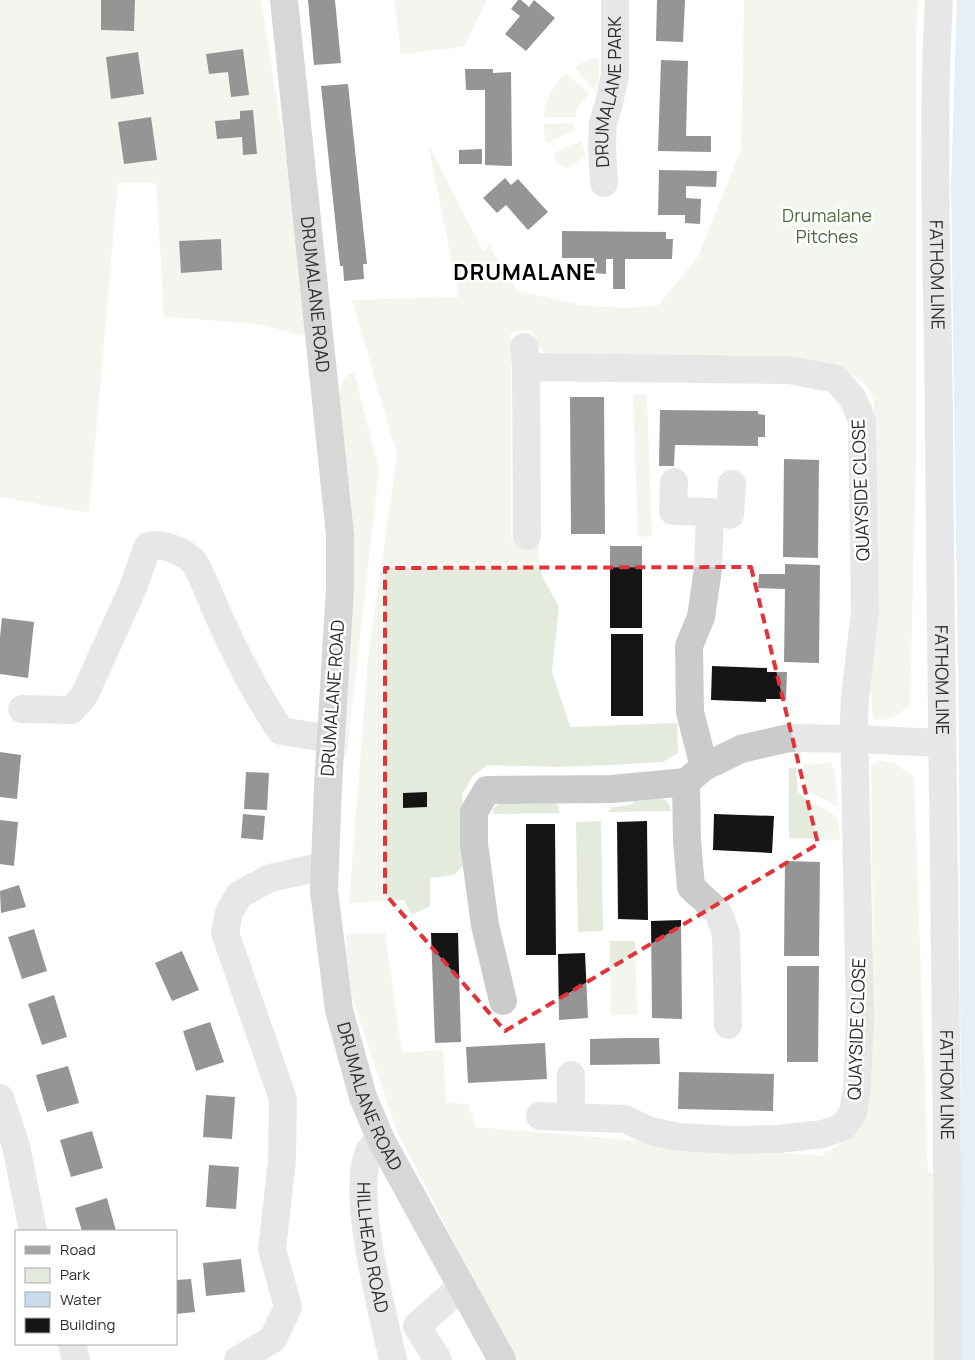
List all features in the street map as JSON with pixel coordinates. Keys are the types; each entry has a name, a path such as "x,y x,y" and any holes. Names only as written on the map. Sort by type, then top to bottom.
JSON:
{"main road":[{"name":"DRUMALANE ROAD","path":"284,0 340,535 340,588 324,891 339,1010 363,1097 381,1140 502,1360"}],"street":[{"name":"DRUMALANE PARK","path":"604,183 603,123 615,74 615,0"},
{"name":"FATHOM LINE","path":"939,0 936,41 936,165 941,743 948,1174 948,1360"},
{"name":"QUAYSIDE CLOSE","path":"527,536 525,357 789,370 836,378 854,399 862,420 865,612 855,697 854,738 860,1018 854,1113 843,1127 822,1134 778,1139 734,1140 680,1137 650,1131 625,1119 540,1116"},
{"path":"674,482 673,511 710,512 730,515 732,484"},
{"path":"710,512 708,569 701,617 689,646 690,712 695,775 687,841 692,886 718,912 726,934 728,1026"},
{"path":"22,709 71,710 84,696 132,590 148,546 157,544 173,549 194,562 222,625 261,703 281,731 331,739"},
{"path":"502,1001 485,925 474,844 474,812 487,790 612,789 695,775 740,749 788,738 854,738 941,743"},
{"path":"238,1360 273,1339 288,1307 272,1249 282,1161 283,1099 225,933 229,912 240,895 270,878 325,866"},
{"path":"570,1117 571,1075"},
{"path":"0,1098 16,1146 32,1230"},
{"name":"HILLHEAD ROAD","path":"381,1140 370,1148 363,1172 363,1192 372,1261 393,1360"},
{"path":"438,1360 417,1326 462,1286"},
{"path":"72,1345 76,1360"}],"highlighted area":[{"path":"751,567 818,844 505,1031 385,894 385,568"}],"green space":[{"path":"0,0 261,0 315,339 258,324 164,317 156,183 118,183 89,513 0,497"},
{"path":"394,0 487,0 464,47 401,54"},
{"name":"Drumalane Pitches","path":"744,0 918,0 916,36 916,465 910,705 889,719 879,720 874,718 872,713 872,696 869,694 874,400 867,386 845,369 809,362 548,355 538,347 531,330 511,332 511,537 537,540 542,576 559,607 552,672 570,727 677,723 678,753 663,762 557,767 487,765 472,777 462,795 467,862 454,875 430,878 430,906 412,915 404,900 349,903 368,657 397,455 352,300 459,297 428,144 483,251 489,245 517,291 585,306 629,308 658,305 698,257 741,149"},
{"path":"596,57 599,60 598,85 593,89 575,66"},
{"path":"566,73 589,93 577,109 576,117 544,117 550,93"},
{"path":"573,123 576,129 547,143 544,124"},
{"path":"582,141 585,155 568,169 560,165 554,153"},
{"path":"354,372 379,470 347,753 341,760 353,589 351,505 339,394 344,378"},
{"path":"647,394 652,536 638,537 633,395"},
{"path":"880,760 894,763 914,777 928,1173 948,1174 948,1360 514,1360 396,1129 347,982 346,934 385,933 402,1053 443,1050 446,1103 468,1104 476,1127 821,1156 855,1134 867,1117 873,936 871,765"},
{"path":"830,763 835,771 838,807 809,791 803,783 803,764"},
{"path":"789,768 796,768 798,792 838,819 840,840 789,838"},
{"path":"657,794 668,803 671,811 609,812 613,807 631,805 638,796"},
{"path":"503,800 553,801 559,807 559,813 493,814 493,809"},
{"path":"601,821 603,931 578,932 576,822"},
{"path":"610,941 635,941 637,1015 611,1015"}],"water":[{"path":"957,0 975,0 975,1360 962,1360 959,747 951,186"}],"building":[{"path":"101,0 135,0 134,31 101,30"},
{"path":"308,0 335,0 341,63 314,65"},
{"path":"518,0 521,0 529,7 534,0 555,18 526,51 505,34 520,16 511,9"},
{"path":"657,0 685,0 683,42 656,41"},
{"path":"243,49 249,95 231,97 228,72 209,74 206,54"},
{"path":"138,52 144,94 111,99 106,57"},
{"path":"661,60 688,61 686,136 711,136 711,152 658,151"},
{"path":"465,69 493,69 493,73 511,72 512,166 485,165 485,90 466,90"},
{"path":"348,84 367,264 363,264 364,279 344,281 343,266 340,266 321,86"},
{"path":"253,110 257,154 243,155 242,137 217,139 215,121 240,119 240,111"},
{"path":"151,117 157,160 124,164 118,122"},
{"path":"482,149 482,164 459,164 459,150"},
{"path":"659,170 717,171 716,187 686,186 686,198 701,199 700,224 685,223 685,215 658,215"},
{"path":"505,178 511,185 518,179 548,212 528,230 506,205 497,213 483,198"},
{"path":"562,231 666,232 666,239 673,239 672,259 625,259 625,289 613,289 613,259 606,259 606,274 594,273 594,258 562,258"},
{"path":"221,239 222,270 181,273 179,241"},
{"path":"570,397 604,397 605,534 571,534"},
{"path":"660,410 758,411 758,414 765,415 765,437 758,437 758,446 675,445 674,466 659,466"},
{"path":"784,459 819,460 818,558 783,557"},
{"path":"610,546 642,546 642,628 610,628"},
{"path":"785,564 820,565 819,663 784,662 785,589 758,588 759,574 785,574"},
{"path":"2,618 34,622 28,678 0,674"},
{"path":"611,634 643,634 643,716 611,716"},
{"path":"712,666 767,668 767,672 787,672 786,699 766,699 766,702 711,700"},
{"path":"0,752 21,755 17,799 0,797"},
{"path":"246,772 269,773 267,810 244,809"},
{"path":"427,792 427,807 403,808 403,793"},
{"path":"243,814 265,816 263,840 241,838"},
{"path":"714,814 774,816 772,853 713,850"},
{"path":"0,820 18,822 14,866 0,864"},
{"path":"647,821 648,920 618,919 617,822"},
{"path":"526,824 555,824 556,955 526,955"},
{"path":"785,861 820,862 819,956 784,956"},
{"path":"19,885 26,907 1,913 0,891"},
{"path":"681,920 682,1019 652,1018 651,921"},
{"path":"34,929 47,971 22,979 8,937"},
{"path":"431,933 458,933 461,1042 435,1043"},
{"path":"182,951 199,990 172,1001 155,963"},
{"path":"585,953 588,1018 559,1020 558,954"},
{"path":"787,966 819,966 818,1062 787,1062"},
{"path":"54,995 67,1037 42,1045 28,1004"},
{"path":"210,1022 224,1062 196,1071 183,1031"},
{"path":"659,1038 660,1064 590,1065 590,1039"},
{"path":"545,1043 547,1079 468,1083 466,1047"},
{"path":"68,1066 79,1103 47,1112 36,1075"},
{"path":"679,1072 774,1074 773,1111 678,1109"},
{"path":"206,1095 235,1097 232,1139 203,1137"},
{"path":"92,1131 103,1168 71,1177 60,1140"},
{"path":"209,1165 239,1167 236,1209 206,1207"},
{"path":"107,1198 116,1230 82,1230 75,1208"},
{"path":"241,1259 245,1292 206,1296 203,1263"},
{"path":"191,1279 195,1312 178,1314 178,1280"}],"district":[{"name":"DRUMALANE","path":"525,272"}]}
